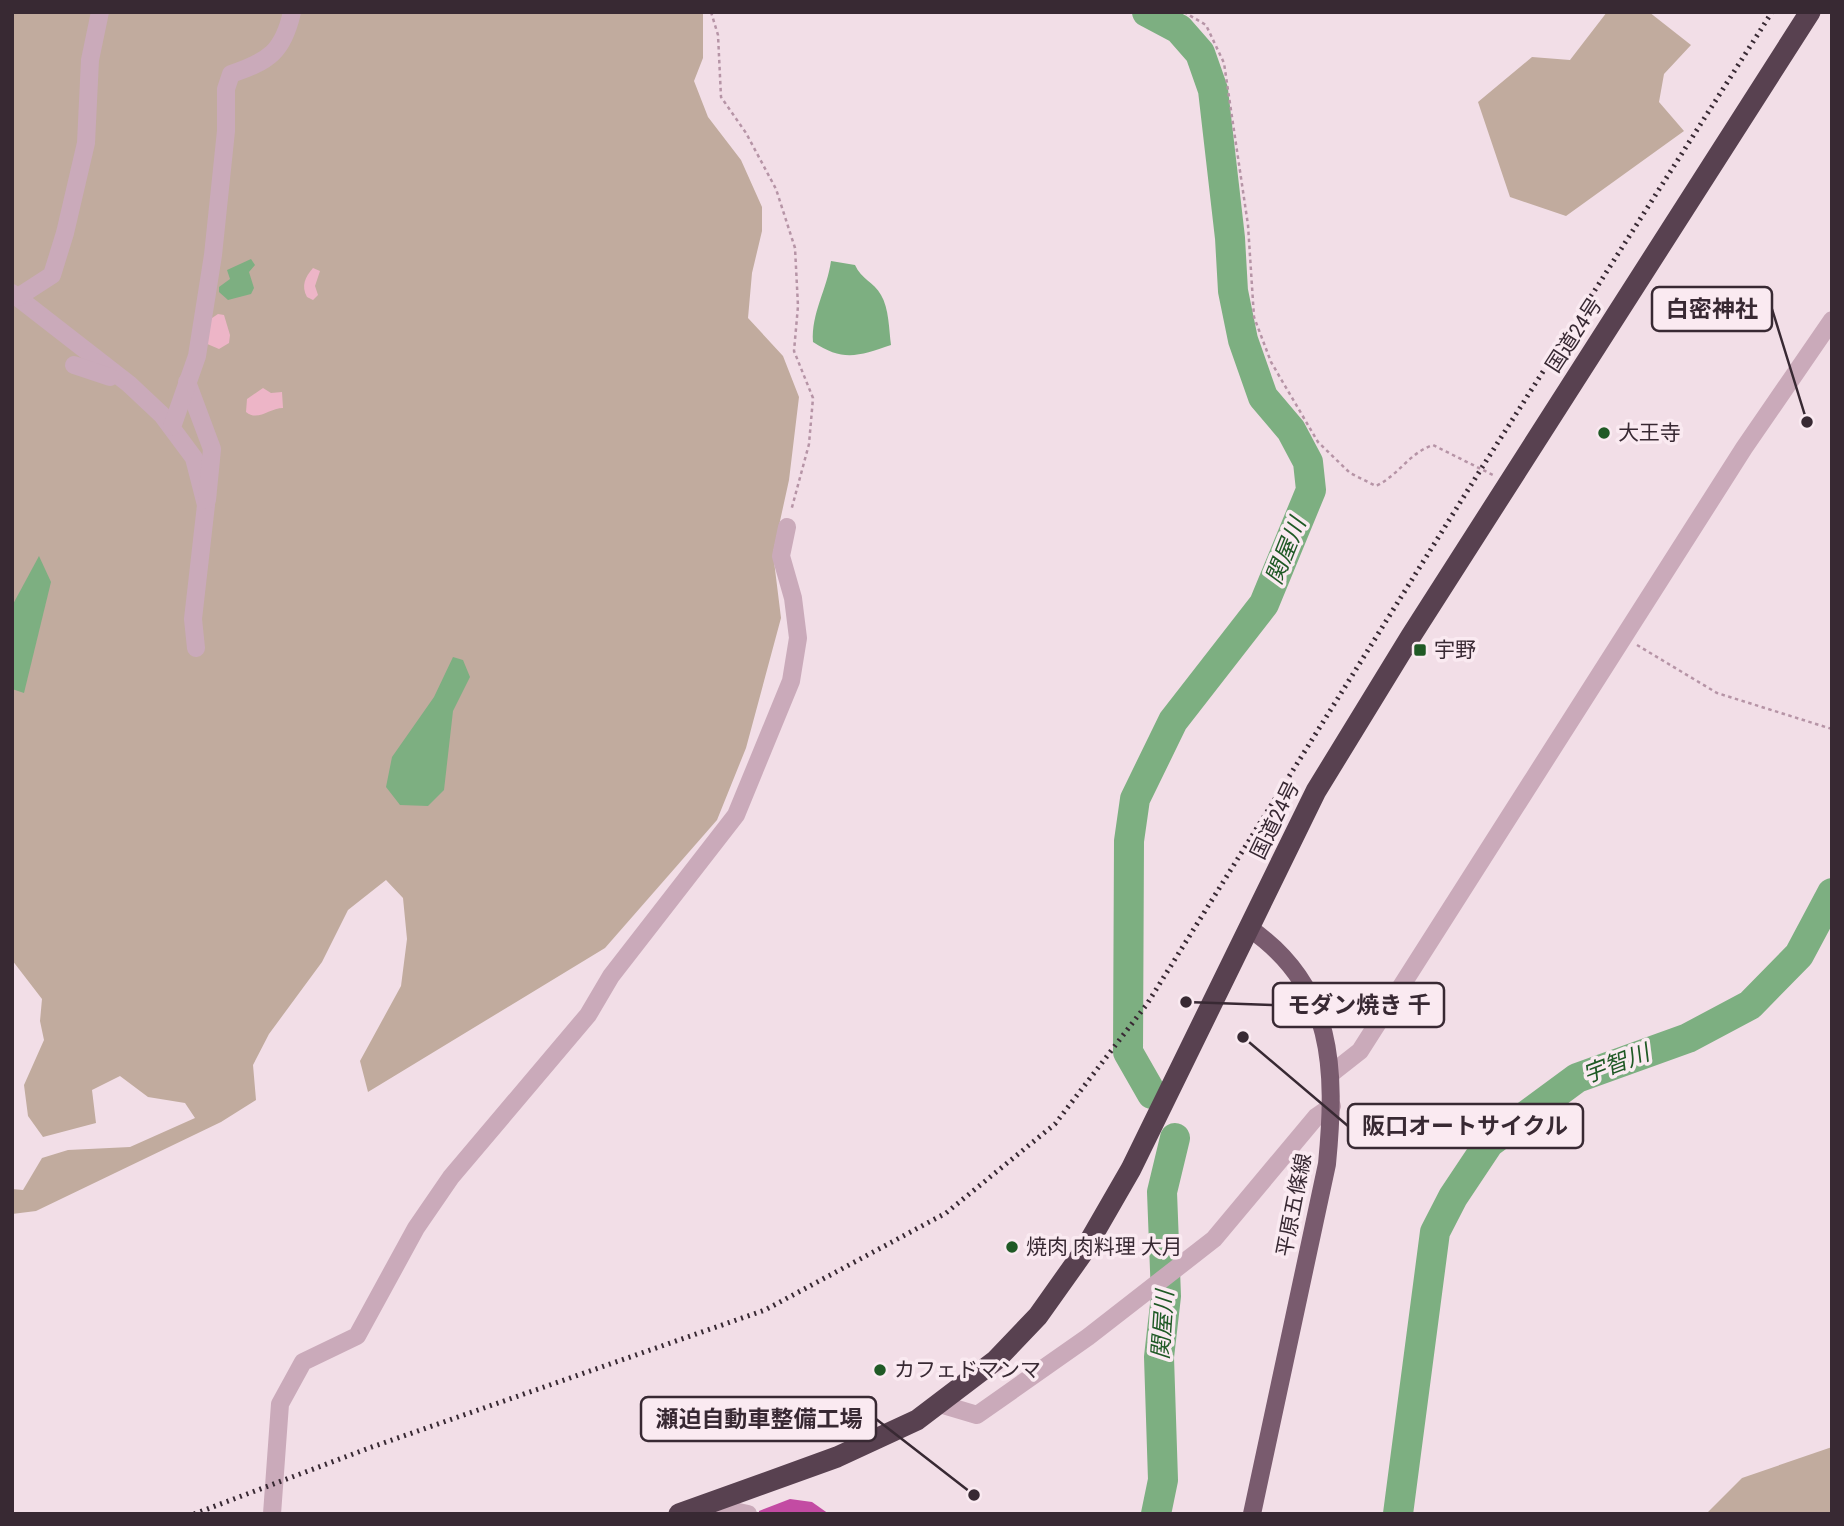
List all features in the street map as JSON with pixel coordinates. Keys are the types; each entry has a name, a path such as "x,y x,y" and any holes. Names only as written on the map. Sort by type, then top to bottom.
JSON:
{"highway":[{"name":"国道24号","path":"680,1514 837,1457 917,1420 996,1360 1038,1316 1082,1254 1131,1169 1316,791 1411,636 1810,12"}],"main road":[{"name":"平原五條線","path":"1249,928 1273,944 1290,963 1305,988 1319,1017 1332,1073 1327,1164 1252,1514"}],"street":[{"path":"100,12 90,60 86,143 65,233 52,275 15,295 130,384 172,427 194,457 206,505"},
{"path":"172,427 197,356 213,255 226,131 226,89 232,74 253,66 276,52 287,34 292,12"},
{"path":"1332,1073 1360,1051 1744,448 1832,320"},
{"path":"74,365 130,384"},
{"path":"149,403 166,402 185,388"},
{"path":"185,388 212,449 193,619 196,648"},
{"path":"272,1514 280,1404 303,1362 357,1336 416,1228 451,1177 588,1015 620,964 736,815 791,681 799,638 793,598 781,556 787,527"},
{"path":"940,1404 977,1415 1088,1337 1213,1239 1316,1117 1332,1106"},
{"path":"706,1504 748,1514"}],"path":[{"path":"711,12 718,35 721,97 746,134 776,189 795,248 798,306 794,351 813,398 809,444 787,527"},
{"path":"1184,12 1206,25 1224,63 1248,225 1254,317 1271,362 1318,442 1350,474 1376,486 1393,478 1417,450 1433,445 1481,469"},
{"path":"1625,637 1717,693 1832,729"}],"shaded area":[{"path":"12,12 703,12 703,58 694,81 708,117 741,160 762,207 762,231 752,273 748,318 783,356 799,397 789,480 773,553 781,618 746,748 717,820 605,948 368,1092 360,1061 401,986 407,939 403,898 386,880 348,910 322,962 269,1034 253,1065 256,1100 221,1122 36,1211 12,1214 12,1189 23,1190 42,1158 68,1150 130,1147 195,1118 185,1103 148,1097 120,1076 92,1090 96,1123 43,1137 28,1116 24,1085 44,1040 40,1021 42,999 12,960"},
{"path":"1607,12 1649,12 1691,45 1664,74 1659,102 1684,131 1566,216 1510,197 1478,102 1532,57 1570,60"},
{"path":"251,259 255,265 249,272 254,288 251,294 228,300 219,292 219,287 230,279 227,270"},
{"path":"831,261 855,265 878,291 886,306 891,345 870,352 842,355 813,342 814,321"},
{"path":"39,556 51,582 24,693 12,689 12,606"},
{"path":"453,657 463,660 470,677 453,711 444,790 428,806 400,805 386,787 392,757 434,697"},
{"path":"1832,1447 1832,1514 1706,1514 1742,1478"}],"sand":[{"path":"313,268 320,271 315,286 318,295 313,300 307,297 304,285"},
{"path":"218,314 224,315 230,335 229,343 219,349 205,343 209,320"},
{"path":"263,388 271,393 282,392 283,408 250,415 246,412 247,399"}],"building":[{"path":"790,1499 812,1502 829,1514 759,1514 759,1511"}],"waterway":[{"name":"関屋川","path":"1147,12 1179,29 1200,53 1213,90 1230,238 1233,291 1243,340 1263,397 1291,430 1308,462 1311,490 1264,604 1173,721 1135,799 1129,841 1128,1052 1152,1094"},
{"name":"宇智川","path":"1398,1514 1435,1232 1453,1197 1489,1143 1577,1078 1688,1038 1750,1005 1799,955 1832,893"},
{"name":"関屋川","path":"1156,1514 1163,1480 1159,1357 1166,1296 1162,1192 1175,1138"}],"railway":[{"path":"194,1514 369,1448 765,1310 946,1213 1055,1124 1147,1004 1481,469 1772,12"}],"place":[{"name":"白密神社","path":"1807,422"},
{"name":"大王寺","path":"1604,433"},
{"name":"宇野","path":"1420,650"},
{"name":"モダン焼き 千","path":"1186,1002"},
{"name":"阪口オートサイクル","path":"1243,1037"},
{"name":"焼肉 肉料理 大月","path":"1012,1247"},
{"name":"カフェドマンマ","path":"880,1370"},
{"name":"瀬迫自動車整備工場","path":"974,1495"}]}
